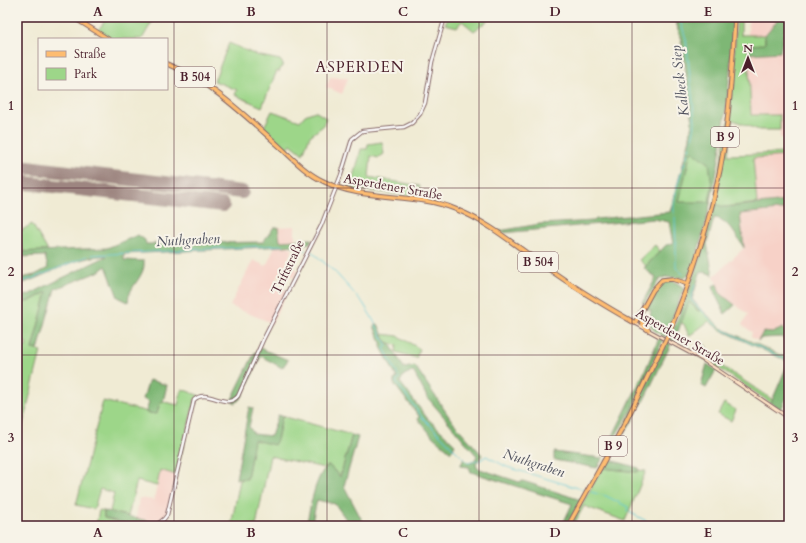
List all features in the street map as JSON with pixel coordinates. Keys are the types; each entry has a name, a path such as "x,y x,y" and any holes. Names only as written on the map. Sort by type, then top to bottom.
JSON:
{"main road":[{"path":"73,17 106,38"},
{"name":"B 9","path":"568,526 622,428 668,335 691,276 711,209 723,148 731,82 735,17"},
{"name":"Asperdener Straße","path":"168,64 192,75 212,88 310,174 336,187 356,192 433,202 462,212 488,226 582,292 703,360 789,418"},
{"path":"681,282 691,276"},
{"path":"636,323 653,290 662,280 668,279 688,284"},
{"path":"641,312 641,322 648,330"}],"street":[{"name":"Triftstraße","path":"155,526 167,515 194,400 205,395 229,402 238,396 269,329 320,227 355,136 362,132 404,127 412,123 420,114 425,103 432,62 445,17"}],"shaded area":[{"path":"749,17 780,17 765,35 748,35"},
{"path":"789,51 789,138 780,138 779,115 751,116 749,54"},
{"path":"330,77 348,78 342,94 326,87"},
{"path":"789,156 789,337 783,328 772,333 763,332 758,341 751,337 752,332 742,325 748,314 720,293 714,276 744,248 740,213 757,203 753,158"},
{"path":"295,226 295,240 279,241 278,227"},
{"path":"285,246 293,248 286,263 298,270 294,278 281,271 278,275 274,284 288,291 272,323 230,306 253,260 266,266 275,247"},
{"path":"160,470 176,475 167,515 155,526 136,518 139,498 154,500"}],"green space":[{"path":"107,17 155,17 143,38 111,38 98,31"},
{"path":"448,17 488,17 486,22 474,31 462,21 457,27 445,24"},
{"path":"675,17 705,17 712,188 709,202 671,210 690,138 692,122 683,48"},
{"path":"675,17 734,17 724,128 715,183 696,259 685,278 665,277 659,280 644,304 642,303 656,278 644,268 666,245 673,244 669,222 654,219 502,233 499,231 540,224 594,221 596,219 670,212 690,138 692,122 683,48","holes":["691,151 709,163 712,187 709,202 679,202"]},
{"path":"737,17 741,17 741,35 765,35 765,45 748,45 751,115 780,115 780,130 759,130 733,120 728,155 789,153 789,156 753,158 757,203 725,207 714,204 730,112"},
{"path":"780,17 787,17 780,52 749,54 747,45 765,44 765,35"},
{"path":"229,43 256,55 280,60 283,64 279,72 277,71 276,73 262,107 235,95 237,90 214,81"},
{"path":"272,111 300,121 305,115 315,111 326,118 323,126 310,136 303,154 291,144 287,149 263,129"},
{"path":"382,142 384,154 378,158 371,156 369,177 420,186 419,197 348,188 349,186 352,186 361,149 367,149 368,144"},
{"path":"789,201 789,209 740,214 744,248 735,234 723,221 714,218 707,244 713,275 705,272 700,273 692,299 701,310 699,311 689,302 674,342 669,339 695,272 714,204 725,207"},
{"path":"32,224 48,251 24,252 17,233"},
{"path":"274,227 278,227 280,241 312,239 310,243 285,246 124,254 124,260 144,261 144,267 140,277 131,291 128,302 118,297 106,266 98,272 55,289 38,350 32,349 47,292 30,301 17,304 17,297 28,295 107,256 84,259 17,285 17,279 35,275 48,268 45,256 17,257 17,252 107,248 138,235 145,240 146,244 263,242"},
{"path":"655,245 660,251 646,266 639,260"},
{"path":"669,280 684,288 665,337 651,327 651,311 645,308 660,284"},
{"path":"717,284 720,293 735,305 725,314 715,294 713,286"},
{"path":"47,292 32,349 41,351 17,448 17,345 26,347 27,343 17,341 17,304 30,301"},
{"path":"689,302 698,311 702,310 721,328 789,359 789,362 719,329 709,321 689,336 684,324 680,323"},
{"path":"378,324 386,342 390,344 404,368 415,366 452,421 482,455 476,463 477,468 581,500 566,526 562,526 572,504 471,472 469,467 460,466 464,459 468,463 473,462 477,456 427,397 413,371 404,375 400,382 427,418 455,444 451,452 433,437 418,419 419,416 394,384 394,380 397,378 381,347 381,343 374,326"},
{"path":"783,328 789,337 789,346 782,337 762,338 758,341 763,332 772,333"},
{"path":"382,334 398,336 420,349 416,358 396,352 397,345 386,342"},
{"path":"659,338 663,340 631,410 597,468 554,460 554,452 602,458 644,373"},
{"path":"667,342 671,344 641,406 639,406 633,420 624,434 621,433"},
{"path":"704,344 707,347 702,353 773,400 771,403 696,353"},
{"path":"260,348 288,360 282,368 261,356 242,397 236,403 232,401 232,399 255,352 257,353"},
{"path":"789,361 789,393 781,409 771,403"},
{"path":"707,364 716,370 706,388 701,385"},
{"path":"149,380 167,385 163,402 160,402 157,414 146,413 149,402 143,399"},
{"path":"182,389 200,396 195,399 176,475 160,470 157,486 137,481 128,516 110,512 114,493 100,489 94,509 76,505 103,401 157,414 160,401 178,405"},
{"path":"724,403 736,410 731,421 718,414"},
{"path":"249,407 253,408 249,427 254,434 271,436 278,415 282,416 277,440 274,445 254,440 247,479 236,479"},
{"path":"282,416 352,435 340,477 329,465 324,468 270,456 256,526 231,526 240,480 247,478 254,440 277,440"},
{"path":"352,435 358,437 344,486 365,526 351,526 335,504 317,500 311,526 306,526 314,492 320,476 324,469 329,465 340,477"},
{"path":"607,459 639,468 638,472 602,468"},
{"path":"602,468 637,472 638,470 646,471 625,521 584,506 573,526 570,526"},
{"path":"99,510 104,511 104,518 134,526 96,526"},
{"path":"104,511 149,521 155,526 134,526 104,518"}],"waterway":[{"name":"Kalbeck Siep","path":"674,214 676,191 690,145 695,122 686,39 679,17"},
{"name":"Kalbeck Siep","path":"675,217 676,248"},
{"name":"Nuthgraben","path":"92,255 284,245"},
{"name":"Nuthgraben","path":"293,247 305,250"},
{"name":"Kalbeck Siep","path":"676,249 676,268 683,274"},
{"name":"Nuthgraben","path":"311,251 335,272 363,303 387,346 384,348 398,375"},
{"name":"Nuthgraben","path":"17,283 34,278 88,256"},
{"name":"Kalbeck Siep","path":"695,284 691,300 719,328"},
{"name":"Kalbeck Siep","path":"722,329 752,344"},
{"name":"Kalbeck Siep","path":"753,344 789,361"},
{"name":"Nuthgraben","path":"399,377 396,382 422,417 468,463 477,460"},
{"name":"Nuthgraben","path":"479,461 486,456 507,467 585,490"},
{"name":"Nuthgraben","path":"591,492 606,496 628,507 627,511"},
{"name":"Nuthgraben","path":"629,512 652,524 651,526"}],"runway":[{"path":"17,166 242,192"},
{"path":"17,182 223,205"}],"district":[{"name":"ASPERDEN","path":"360,67"}]}
